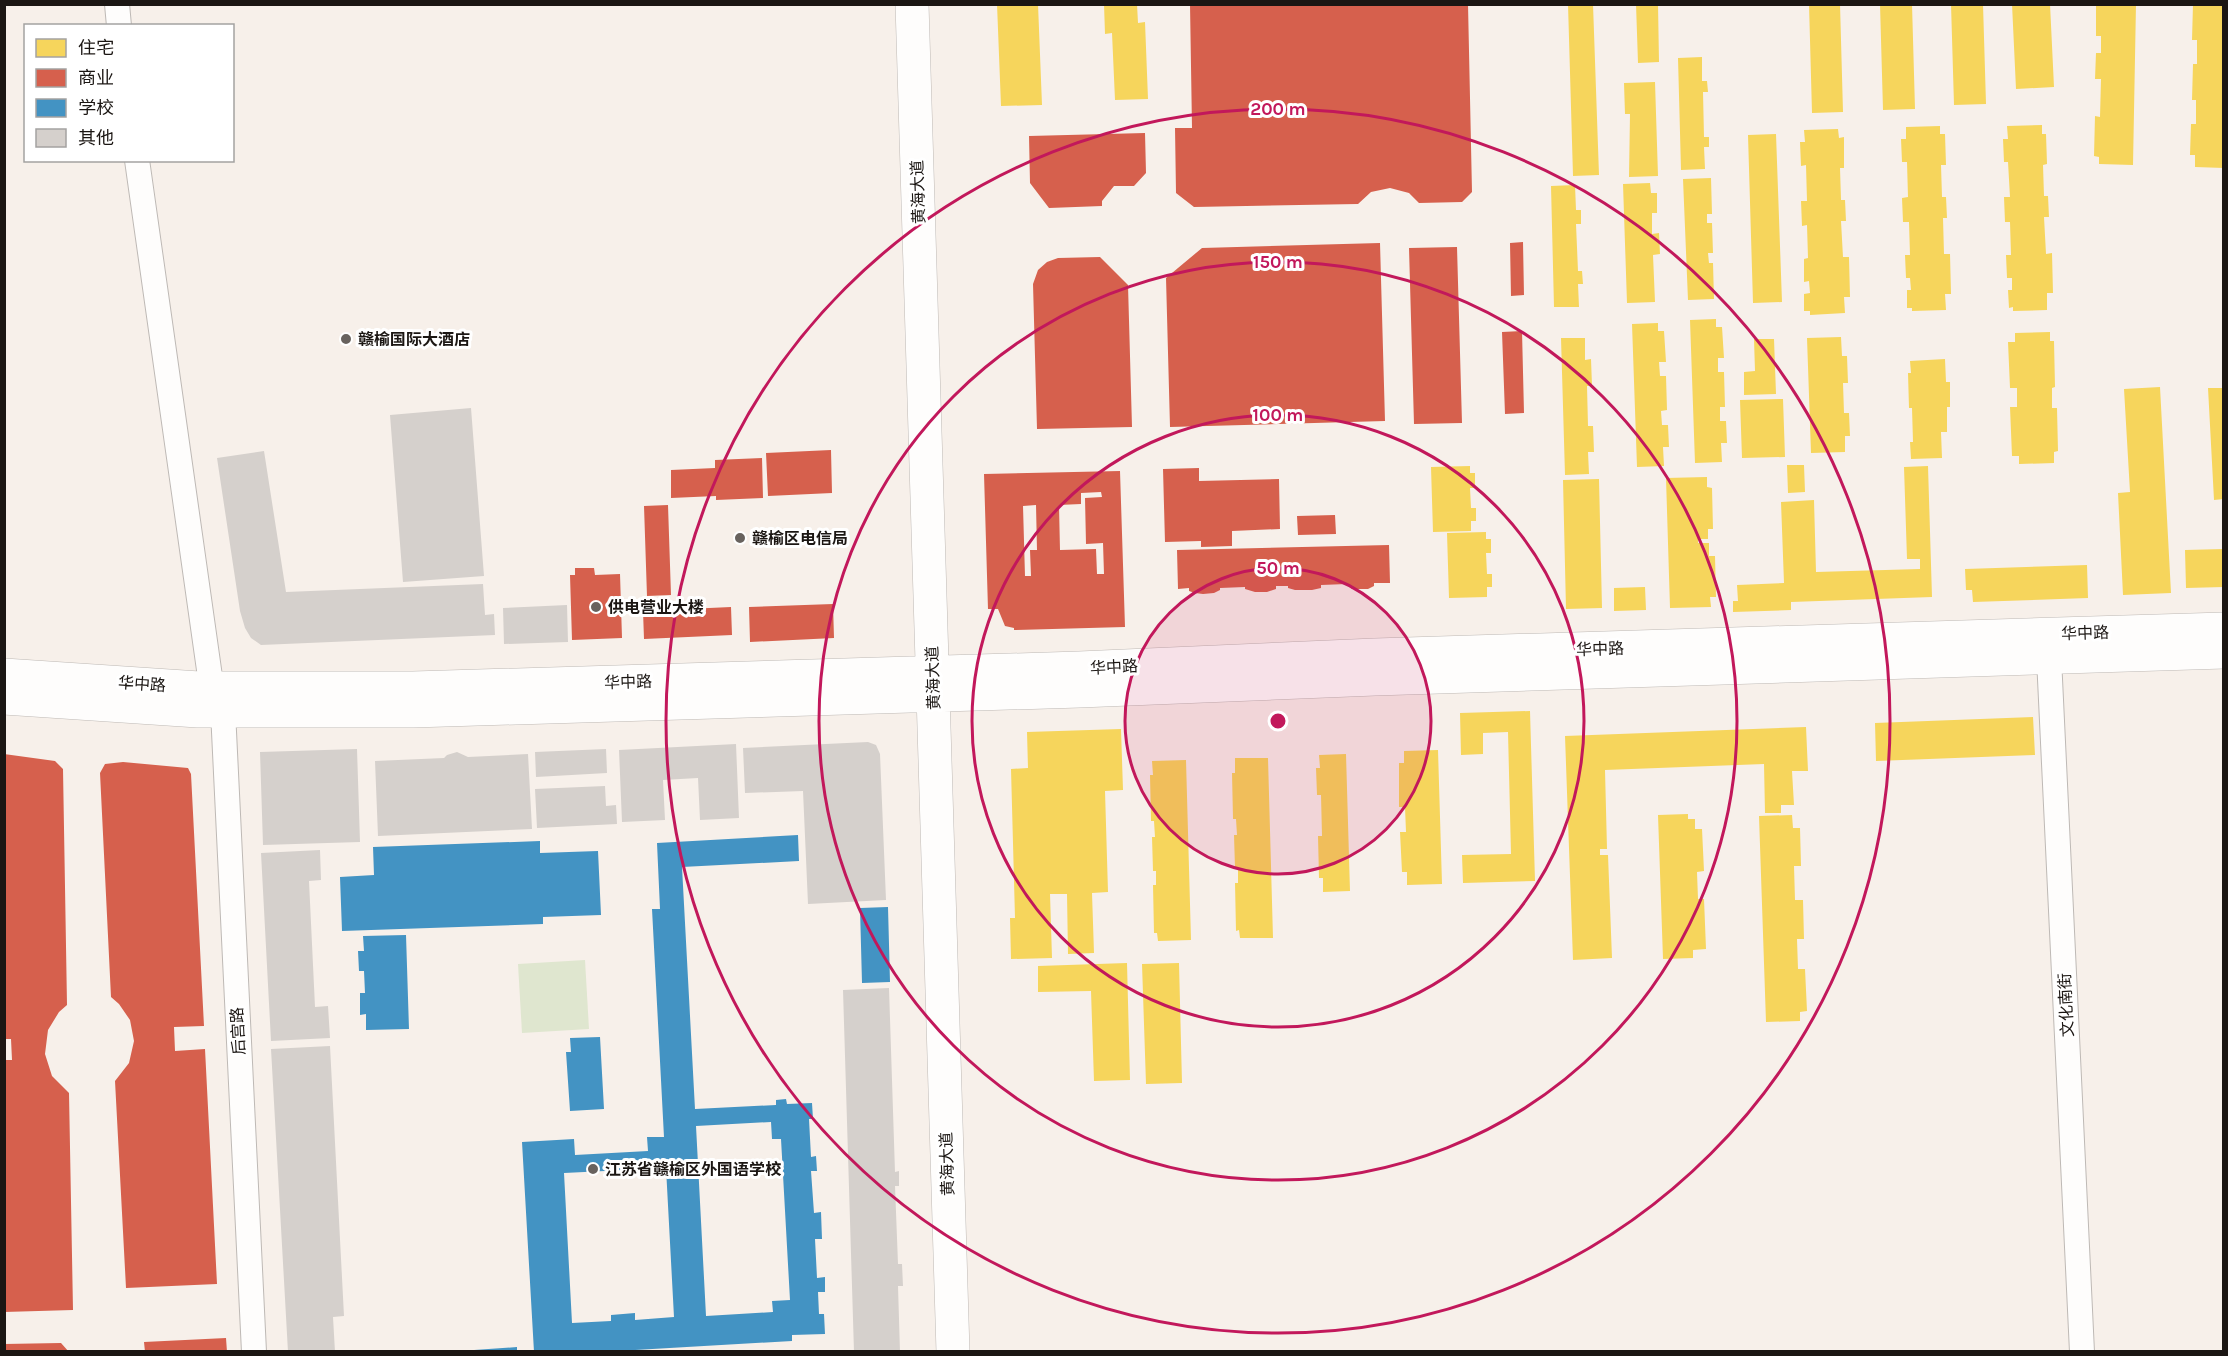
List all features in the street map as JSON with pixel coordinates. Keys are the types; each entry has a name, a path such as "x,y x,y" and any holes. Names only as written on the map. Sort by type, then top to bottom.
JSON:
{"main road":[{"name":"黄海大道","path":"912,4 975,1352"},
{"name":"黄海大道","path":"934,4 953,1352"},
{"name":"华中路","path":"944,684 1374,656 2223,629"},
{"name":"华中路","path":"4,698 216,703 413,688 1387,679 2223,652"},
{"name":"华中路","path":"4,675 216,703"}],"street":[{"path":"117,4 119,24"},
{"name":"后宫路","path":"137,162 216,703 254,1352"},
{"name":"文化南街","path":"2049,658 2082,1352"}],"green space":[{"path":"585,960 589,1029 522,1033 518,964"}],"building: 住宅":[{"path":"997,4 1038,4 1042,105 1001,106"},
{"path":"1104,4 1137,4 1138,23 1145,22 1148,99 1115,100 1112,33 1105,34"},
{"path":"1568,4 1593,4 1599,175 1573,176"},
{"path":"1636,4 1658,4 1659,62 1638,63"},
{"path":"1809,4 1840,4 1843,112 1812,113"},
{"path":"1880,4 1912,4 1915,109 1883,110"},
{"path":"1951,4 1983,4 1986,104 1954,105"},
{"path":"2012,4 2050,4 2054,87 2016,89"},
{"path":"2096,4 2136,4 2133,165 2099,164 2099,157 2094,156 2095,116 2100,117 2101,79 2095,79 2096,53 2101,53 2101,36 2096,36"},
{"path":"2193,4 2224,4 2224,168 2195,167 2195,155 2190,155 2191,124 2196,124 2196,100 2192,100 2193,64 2197,64 2197,40 2192,40"},
{"path":"1702,57 1702,81 1707,81 1708,92 1703,92 1704,137 1709,137 1709,147 1704,147 1705,169 1681,170 1678,58"},
{"path":"1655,82 1658,176 1629,177 1630,114 1625,114 1624,83"},
{"path":"2042,125 2042,134 2046,134 2047,164 2043,165 2044,196 2048,196 2049,217 2044,217 2046,254 2052,253 2053,293 2047,293 2047,310 2013,311 2013,307 2009,308 2008,290 2012,290 2012,278 2007,278 2006,255 2011,255 2010,222 2005,222 2004,197 2010,197 2008,162 2004,162 2003,139 2008,139 2007,126"},
{"path":"1940,126 1940,134 1945,134 1946,165 1941,165 1942,197 1946,197 1947,218 1943,218 1944,254 1950,254 1951,294 1945,294 1946,310 1912,311 1912,308 1907,308 1907,290 1911,290 1910,278 1906,278 1905,255 1910,255 1909,222 1903,222 1902,198 1908,197 1907,162 1902,162 1901,139 1906,139 1906,127"},
{"path":"1838,129 1839,138 1844,137 1844,168 1840,168 1841,200 1845,200 1846,221 1841,221 1843,257 1849,257 1850,297 1844,297 1845,313 1810,315 1810,311 1804,311 1804,294 1810,293 1809,281 1804,282 1804,259 1808,258 1807,225 1802,226 1801,201 1807,201 1806,165 1801,166 1800,142 1805,142 1804,130"},
{"path":"1776,134 1782,302 1753,303 1748,135"},
{"path":"1711,178 1712,214 1707,214 1707,223 1712,223 1713,253 1708,253 1709,263 1713,263 1714,299 1688,300 1683,179"},
{"path":"1650,183 1651,193 1657,193 1657,213 1652,213 1652,234 1659,233 1660,254 1653,255 1655,302 1627,303 1623,184"},
{"path":"1575,185 1576,210 1581,210 1581,224 1576,224 1578,271 1582,271 1583,284 1578,284 1579,307 1554,307 1551,186"},
{"path":"1716,319 1716,327 1722,327 1724,358 1718,358 1718,372 1724,372 1725,407 1720,407 1720,421 1726,421 1727,443 1721,443 1722,462 1695,463 1690,320"},
{"path":"1658,323 1658,331 1664,331 1666,362 1659,362 1660,376 1666,376 1667,410 1661,411 1662,425 1668,425 1669,447 1663,447 1664,466 1637,467 1632,324"},
{"path":"2050,332 2050,341 2054,341 2055,387 2052,388 2052,408 2057,408 2058,451 2054,452 2054,463 2019,464 2019,456 2012,456 2010,407 2017,407 2017,388 2010,388 2008,342 2015,342 2015,333"},
{"path":"1841,337 1842,356 1847,356 1848,383 1843,383 1844,413 1849,413 1850,436 1845,436 1845,452 1811,453 1807,338"},
{"path":"1561,338 1585,338 1585,360 1591,359 1592,386 1587,386 1588,426 1593,426 1594,452 1588,452 1589,474 1565,475"},
{"path":"1754,339 1774,339 1776,394 1744,395 1744,372 1755,371"},
{"path":"1945,359 1946,382 1950,382 1950,407 1947,407 1947,432 1941,432 1942,458 1911,459 1910,442 1913,442 1912,408 1909,408 1910,361"},
{"path":"2160,387 2171,593 2123,595 2118,493 2130,492 2124,389"},
{"path":"2208,388 2224,388 2224,499 2214,500"},
{"path":"1783,399 1785,457 1742,458 1740,400"},
{"path":"1787,465 1804,465 1805,492 1788,493"},
{"path":"1470,466 1470,473 1475,473 1475,488 1470,488 1471,508 1476,508 1476,521 1471,521 1471,531 1433,532 1431,467"},
{"path":"1928,466 1932,597 1791,602 1791,610 1733,612 1733,601 1738,601 1737,585 1784,583 1781,502 1814,500 1816,572 1920,569 1920,559 1907,559 1904,467"},
{"path":"1707,477 1707,487 1712,488 1713,529 1708,529 1708,539 1698,539 1698,543 1709,543 1709,556 1715,556 1716,597 1710,597 1711,607 1670,608 1666,478"},
{"path":"1599,479 1602,608 1566,609 1563,480"},
{"path":"1486,532 1486,539 1491,539 1491,553 1486,553 1487,574 1492,574 1492,587 1487,587 1487,597 1449,598 1447,533"},
{"path":"2224,549 2224,587 2186,588 2185,550"},
{"path":"2087,565 2088,598 1973,602 1972,590 1966,590 1965,569"},
{"path":"1645,587 1646,610 1614,611 1614,588"},
{"path":"1530,711 1535,881 1463,883 1462,855 1511,854 1508,732 1483,733 1483,754 1461,755 1460,713"},
{"path":"2033,717 2035,755 1876,761 1875,723"},
{"path":"1806,727 1808,771 1792,771 1794,805 1781,805 1781,813 1765,813 1764,764 1605,770 1607,849 1600,849 1600,855 1608,855 1612,958 1573,960 1565,736"},
{"path":"1121,729 1123,790 1105,791 1108,892 1092,893 1094,953 1068,954 1067,894 1050,894 1052,958 1011,959 1010,918 1015,918 1011,769 1028,768 1027,732"},
{"path":"1438,750 1442,884 1407,885 1407,872 1402,872 1400,832 1406,832 1405,807 1399,807 1399,763 1404,763 1404,751"},
{"path":"1346,754 1350,891 1323,892 1323,878 1319,878 1318,836 1322,836 1321,795 1317,795 1316,768 1320,768 1319,755"},
{"path":"1235,758 1268,758 1273,938 1240,938 1239,930 1236,931 1235,883 1238,883 1238,868 1235,868 1234,835 1237,835 1236,819 1233,819 1232,773 1235,773"},
{"path":"1186,760 1191,940 1158,941 1157,933 1154,933 1153,885 1156,885 1156,871 1153,871 1154,821 1151,821 1152,761"},
{"path":"1688,814 1688,819 1695,819 1695,829 1702,829 1704,871 1697,872 1698,899 1704,899 1706,949 1693,950 1693,958 1663,959 1658,815"},
{"path":"1792,815 1793,828 1800,828 1801,866 1794,866 1795,900 1803,900 1804,939 1797,939 1798,969 1805,969 1807,1011 1800,1012 1800,1021 1766,1022 1759,816"},
{"path":"1127,963 1130,1080 1094,1081 1091,991 1038,992 1038,966"},
{"path":"1179,963 1182,1083 1146,1084 1142,964"}],"building: 商业":[{"path":"1190,4 1468,4 1472,192 1462,202 1419,203 1409,193 1390,188 1371,192 1358,204 1194,207 1176,193 1175,128 1192,128"},
{"path":"1145,133 1146,173 1134,186 1114,186 1102,201 1102,206 1049,208 1030,183 1029,136"},
{"path":"1523,242 1524,295 1511,296 1510,243"},
{"path":"1380,243 1385,421 1170,427 1166,278 1202,248"},
{"path":"1457,247 1462,423 1414,424 1409,248"},
{"path":"1100,257 1128,285 1132,427 1037,429 1033,284 1038,270 1047,262 1058,258"},
{"path":"1522,331 1524,413 1505,414 1502,332"},
{"path":"831,450 832,493 768,496 766,453"},
{"path":"762,458 763,498 716,500 716,496 671,498 671,470 715,468 715,460"},
{"path":"1199,468 1199,481 1279,479 1280,529 1232,531 1232,546 1201,547 1201,541 1165,542 1163,469"},
{"path":"1120,471 1125,627 1014,630 1014,628 1005,626 998,609 988,609 984,474","holes":["1101,492 1102,497 1085,498 1086,544 1103,543 1104,574 1097,574 1096,549 1060,550 1059,505 1081,504 1081,493","1036,505 1037,550 1030,550 1031,576 1025,576 1023,506"]},
{"path":"668,505 671,595 647,596 644,506"},
{"path":"1335,515 1336,534 1298,535 1297,516"},
{"path":"1389,545 1390,583 1374,583 1374,586 1368,589 1352,589 1347,584 1321,585 1321,588 1312,590 1295,590 1288,586 1276,586 1276,589 1267,592 1255,592 1245,587 1220,588 1214,593 1203,594 1189,591 1189,588 1178,589 1177,550"},
{"name":"供电营业大楼","path":"575,568 594,568 595,575 620,574 622,638 572,640 570,575 575,575"},
{"path":"833,604 834,638 750,642 749,607"},
{"path":"731,607 732,635 644,639 643,611"},
{"path":"4,754 55,761 63,769 67,1005 59,1012 48,1030 45,1054 52,1076 69,1093 73,1310 4,1312 4,1060 12,1060 11,1039 4,1039"},
{"path":"123,762 188,768 191,774 204,1026 174,1027 175,1051 205,1049 217,1284 126,1288 115,1081 129,1063 134,1041 130,1020 111,997 100,773 105,764"},
{"path":"226,1338 227,1352 145,1352 144,1342"},
{"path":"61,1343 69,1352 4,1352 4,1344"}],"building: 学校":[{"path":"798,835 799,861 682,867 695,1109 776,1105 776,1100 786,1099 787,1104 812,1103 813,1119 809,1119 811,1157 816,1156 817,1171 811,1171 814,1213 821,1212 822,1239 815,1239 817,1278 825,1277 825,1292 818,1292 819,1314 824,1314 825,1334 792,1335 792,1341 601,1352 534,1352 522,1142 574,1139 575,1155 648,1151 647,1137 664,1137 652,909 660,909 657,843","holes":["771,1122 772,1139 781,1139 790,1300 772,1301 773,1312 706,1316 696,1126","666,1168 674,1317 635,1320 635,1313 611,1315 611,1321 572,1323 564,1173"]},
{"path":"540,841 540,853 598,851 601,915 543,917 543,924 342,931 340,877 374,875 373,847"},
{"path":"888,907 890,982 862,983 860,908"},
{"path":"406,935 409,1029 366,1030 366,1014 360,1015 360,993 365,993 364,971 359,971 358,951 364,951 363,936"},
{"path":"600,1037 604,1109 570,1111 566,1052 571,1052 570,1038"},
{"path":"517,1347 517,1352 474,1352 474,1350"}],"building: 其他":[{"path":"471,408 484,576 403,582 390,415"},
{"path":"264,451 286,592 483,584 485,615 494,614 495,635 261,645 251,638 240,611 217,458"},
{"path":"567,605 568,642 504,644 503,608"},
{"path":"868,742 876,745 880,754 886,900 808,904 803,791 745,793 743,748"},
{"path":"736,744 739,818 700,820 698,778 663,780 665,820 622,822 619,750"},
{"path":"357,749 360,842 263,845 260,752"},
{"path":"606,749 607,773 536,777 535,752"},
{"path":"457,752 468,757 528,754 532,829 378,836 375,761 444,758"},
{"path":"605,786 606,806 616,805 617,824 537,828 535,789"},
{"path":"320,850 321,880 309,881 315,1007 328,1006 330,1038 271,1041 261,853"},
{"path":"889,988 895,1172 899,1171 899,1186 895,1186 898,1264 902,1264 903,1286 898,1286 900,1352 854,1352 843,990"},
{"path":"330,1046 344,1316 333,1317 335,1352 288,1352 271,1049"}],"place":[{"name":"赣榆国际大酒店","path":"346,339"},
{"name":"赣榆区电信局","path":"740,538"},
{"name":"供电营业大楼","path":"596,607"},
{"name":"江苏省赣榆区外国语学校","path":"593,1169"}]}
